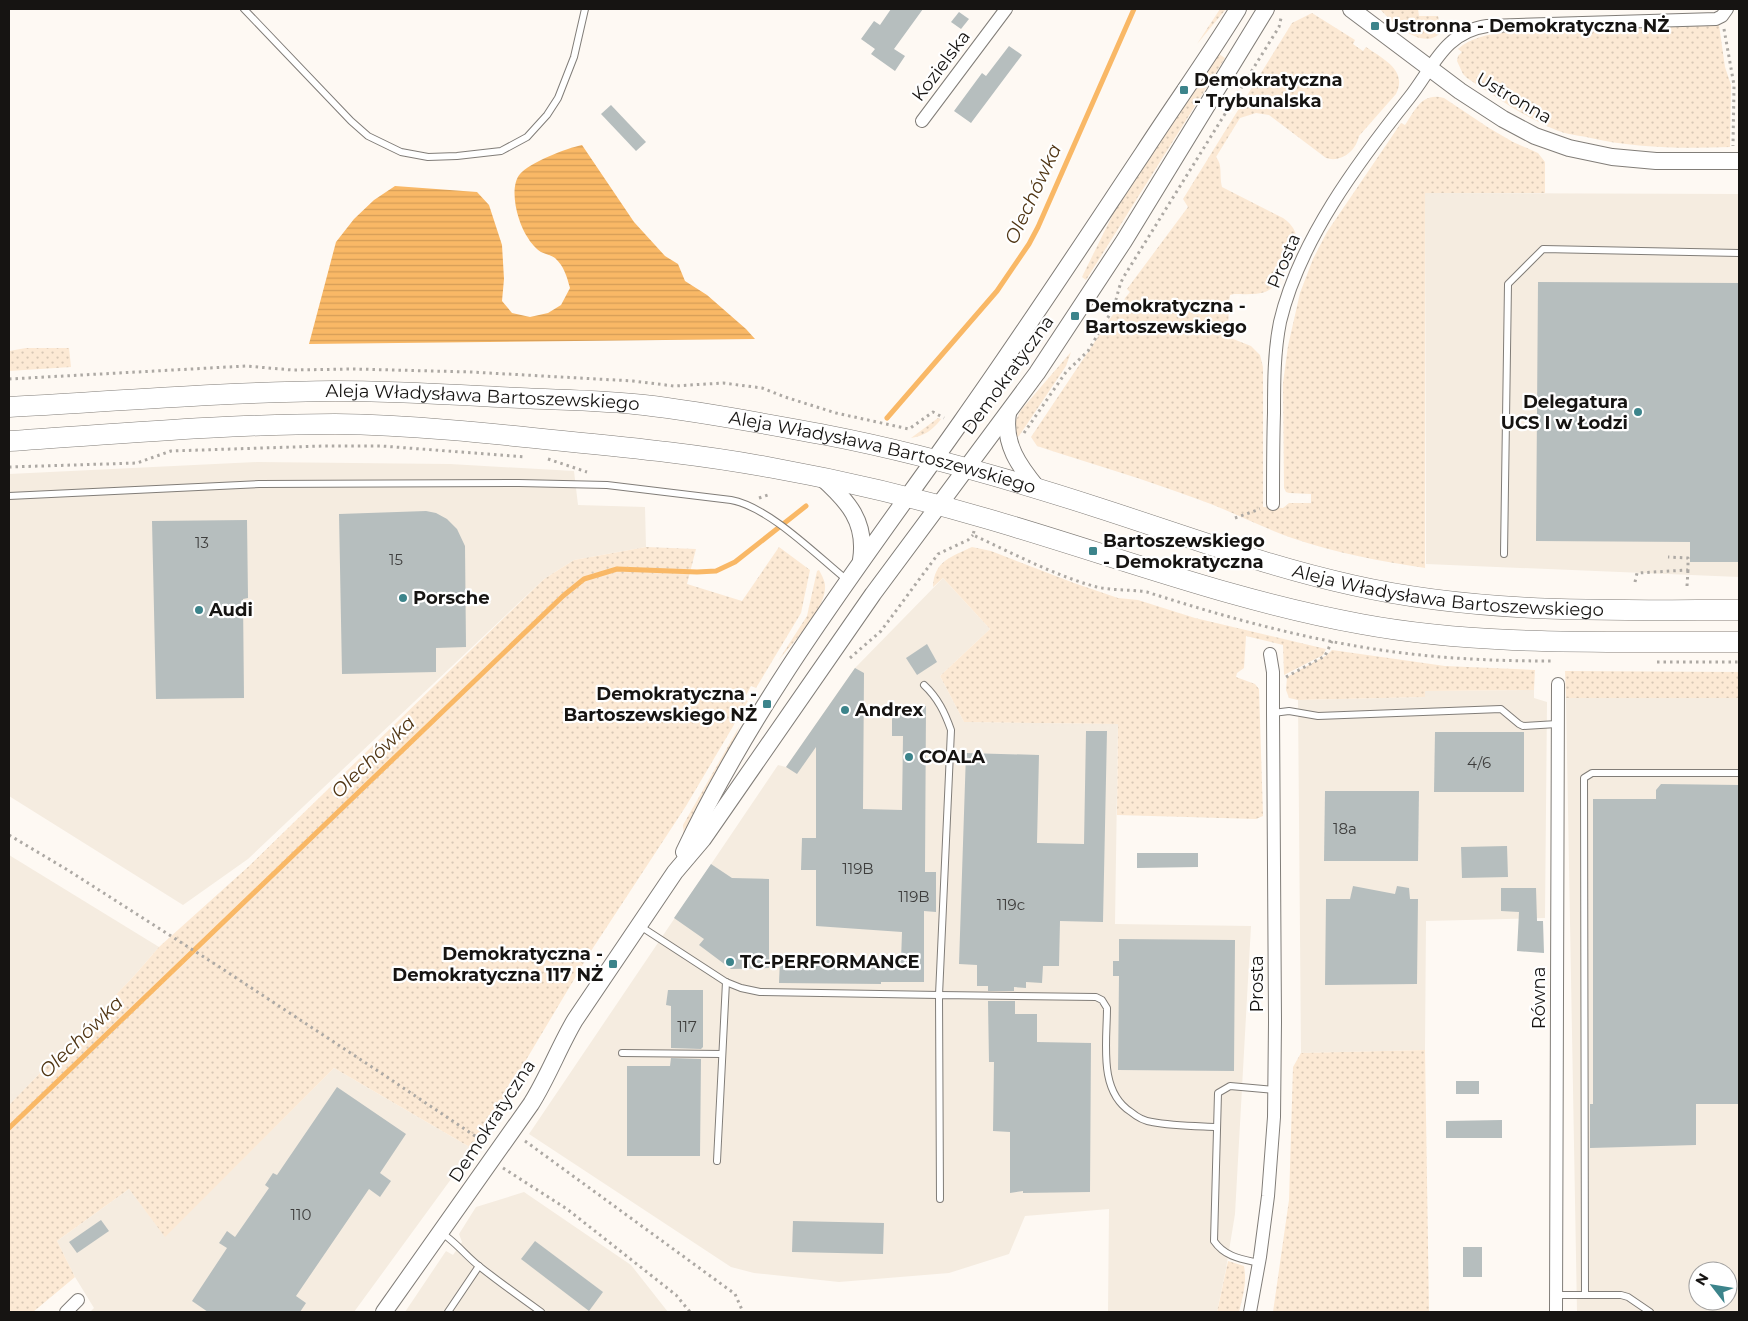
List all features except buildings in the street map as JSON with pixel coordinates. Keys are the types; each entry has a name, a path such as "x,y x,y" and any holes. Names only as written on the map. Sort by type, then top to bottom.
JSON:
{"main road":[{"name":"Aleja Władysława Bartoszewskiego","path":"9,407 334,391 439,393 643,405 742,420 865,443 934,459 1038,489 1264,563 1354,586 1470,604 1566,610 1739,610"},
{"name":"Aleja Władysława Bartoszewskiego","path":"9,441 231,427 334,424 480,432 650,450 741,462 907,497 1034,533 1244,598 1360,624 1408,632 1481,639 1739,642"}],"street":[{"name":"Kozielska","path":"922,121 1006,9"},
{"name":"Demokratyczna","path":"675,872 697,826 734,758 817,625 1077,252 1238,9"},
{"name":"Ustronna","path":"1353,9 1460,91 1503,119 1535,136 1589,154 1634,160 1736,161"},
{"name":"Demokratyczna","path":"384,1312 492,1161 542,1087 575,1020 675,872 704,839 873,594 937,505 1037,373 1271,11"},
{"name":"Prosta","path":"1273,500 1276,353 1280,324 1297,269 1322,222 1366,152 1450,42 1477,27 1607,15 1716,19 1725,12"},
{"path":"1008,412 1007,432 1009,444 1019,464 1038,489"},
{"path":"820,478 851,508 858,521 862,541 861,561"},
{"name":"Prosta","path":"1250,1312 1268,1196 1274,1090 1273,680 1270,654"},
{"name":"Równa","path":"1556,1312 1558,684"},
{"path":"66,1312 78,1300"}],"lane":[{"path":"244,9 351,121 368,136 401,152 428,157 501,151 527,137 547,116 558,98 574,57 585,9"},
{"path":"1504,554 1508,284 1543,249 1739,253"},
{"path":"9,496 290,483 597,484 739,502 760,510 848,580"},
{"path":"924,685 932,692 943,708 951,730 939,995 940,1199"},
{"path":"1273,713 1289,710 1318,716 1501,709 1523,726 1557,724"},
{"path":"1585,1294 1584,778 1592,773 1739,773"},
{"path":"639,926 726,982 760,992 1096,997 1102,1000 1107,1008 1107,1070 1109,1083 1115,1096 1125,1109 1139,1118 1150,1122 1217,1127"},
{"path":"717,1161 726,982"},
{"path":"622,1053 722,1054"},
{"path":"1259,1263 1228,1255 1219,1249 1214,1241 1218,1093 1230,1086 1274,1090"},
{"path":"441,1233 447,1236 457,1248 479,1266 541,1312"},
{"path":"448,1312 479,1266"},
{"path":"1556,1295 1621,1295 1650,1312"}],"path":[{"path":"1009,444 1020,438 1066,372 1088,350 1114,308 1119,286 1123,278 1279,27 1281,18 1271,11"},
{"path":"1725,12 1734,85 1736,161"},
{"path":"9,467 137,463 171,451 323,446 382,446 525,457"},
{"path":"542,458 560,462 588,473 597,484"},
{"path":"759,498 768,495"},
{"path":"1235,518 1259,510 1273,500"},
{"path":"1668,557 1688,558 1686,586"},
{"path":"1635,582 1637,573 1688,570"},
{"path":"1273,680 1286,677 1325,656 1332,641"},
{"path":"9,835 74,874 205,958 479,1138 488,1146 492,1161 567,1209 676,1295 690,1312"},
{"path":"512,1131 735,1294 743,1312"}],"shaded area":[{"path":"1220,9 1226,9 1197,44"},
{"path":"1380,9 1418,9 1419,16 1438,16 1442,31 1435,37 1427,39 1409,34"},
{"path":"1312,13 1355,40 1353,44 1363,51 1366,47 1392,66 1399,78 1399,86 1396,94 1359,136 1351,151 1337,159 1326,158 1269,115 1256,113 1240,118 1216,157 1220,167 1222,187 1283,218 1292,227 1296,236 1290,262 1282,277 1271,289 1262,293 1230,295 1229,301 1228,337 1251,346 1260,355 1263,367 1263,507 1283,508 1289,503 1311,503 1311,494 1289,493 1284,488 1283,383 1288,346 1300,293 1313,259 1327,232 1401,123 1405,125 1420,103 1430,97 1444,98 1489,128 1513,142 1538,153 1545,162 1545,193 1425,193 1425,568 1358,556 1292,538 1212,504 1037,446 1031,437 1116,310 1117,305 1123,303 1130,292 1127,289 1188,207 1183,199 1292,23"},
{"path":"1719,25 1725,67 1731,85 1730,147 1676,148 1640,146 1604,141 1559,131 1521,113 1467,78 1457,61 1458,56 1462,52 1458,49 1463,45 1480,37 1504,32"},
{"path":"1219,54 1225,58 1086,280 1082,277 1113,214"},
{"path":"582,145 634,222 665,256 678,264 685,281 707,295 755,339 309,344 336,242 354,219 374,200 395,186 477,192 489,205 502,245 504,279 502,301 512,313 530,317 548,313 561,305 570,288 566,276 558,261 537,249 524,232 516,206 516,180 531,165 567,149"},
{"path":"1425,193 1739,194 1739,577 1426,564"},
{"path":"26,348 69,348 71,367 9,371 9,351"},
{"path":"1071,352 1066,366 1019,436 1015,438 1016,420 1021,410"},
{"path":"938,418 941,419 931,429 920,436 911,438"},
{"path":"257,462 450,464 574,471 578,505 645,507 646,547 574,560 544,579 248,859 183,905 9,796 9,474"},
{"path":"646,547 696,549 687,584 742,601 779,547 810,570 801,613 756,688 751,686 744,699 748,701 686,806 591,951 473,1149 334,1068 165,1237 129,1189 57,1241 75,1277 33,1312 9,1312 9,1105 133,977 159,947 248,867 544,579 574,560"},
{"path":"972,547 991,551 1118,598 1138,600 1195,618 1326,649 1323,655 1284,675 1283,645 1246,636 1244,668 1237,673 1236,677 1255,684 1259,689 1263,816 1256,819 1117,815 1118,724 964,722 940,676 990,629 943,578 933,587 934,578 940,566 951,557"},
{"path":"819,570 824,579 825,586 819,608 778,661 807,616 817,571"},
{"path":"943,578 990,629 940,676 964,722 1118,724 1115,924 1251,926 1235,1214 1217,1312 1108,1312 1109,1209 1025,1216 1009,1254 949,1273 839,1282 754,1273 731,1267 529,1134 778,765 786,767 855,668"},
{"path":"1332,650 1445,666 1535,670 1534,690 1425,691 1425,697 1298,700 1289,698 1286,690 1287,677 1327,655"},
{"path":"1565,671 1739,672 1739,698 1566,698"},
{"path":"1534,690 1534,698 1547,702 1545,918 1426,921 1425,1050 1301,1053 1298,700 1424,697 1425,691"},
{"path":"1566,698 1739,698 1739,1312 1577,1312"},
{"path":"739,727 729,756 684,839 683,825"},
{"path":"9,855 159,947 133,977 9,1105"},
{"path":"1425,1050 1429,1312 1273,1312 1289,1200 1293,1067 1301,1053"},
{"path":"334,1068 473,1149 354,1312 90,1312 94,1308 75,1277 57,1241 129,1189 165,1236"},
{"path":"524,1192 631,1265 668,1312 405,1312 446,1251 453,1255 462,1242 459,1234 476,1207"},
{"path":"1228,1261 1244,1266 1245,1283 1243,1295 1239,1312 1217,1312"}],"waterway":[{"name":"Olechówka","path":"887,418 997,291 1029,244 1134,9"},
{"name":"Olechówka","path":"9,1128 563,596 584,579 617,569 716,571 735,562 806,506"}],"place":[{"name":"Ustronna - Demokratyczna NŻ","path":"1375,26"},
{"name":"Demokratyczna - Trybunalska","path":"1184,90"},
{"name":"Demokratyczna - Bartoszewskiego","path":"1075,316"},
{"name":"Delegatura UCS I w Łodzi","path":"1638,412"},
{"name":"Bartoszewskiego - Demokratyczna","path":"1093,551"},
{"name":"Porsche","path":"403,598"},
{"name":"Audi","path":"199,610"},
{"name":"Demokratyczna - Bartoszewskiego NŻ","path":"767,704"},
{"name":"Andrex","path":"845,710"},
{"name":"COALA","path":"909,757"},
{"name":"TC-PERFORMANCE","path":"730,962"},
{"name":"Demokratyczna - Demokratyczna 117 NŻ","path":"613,964"}]}
